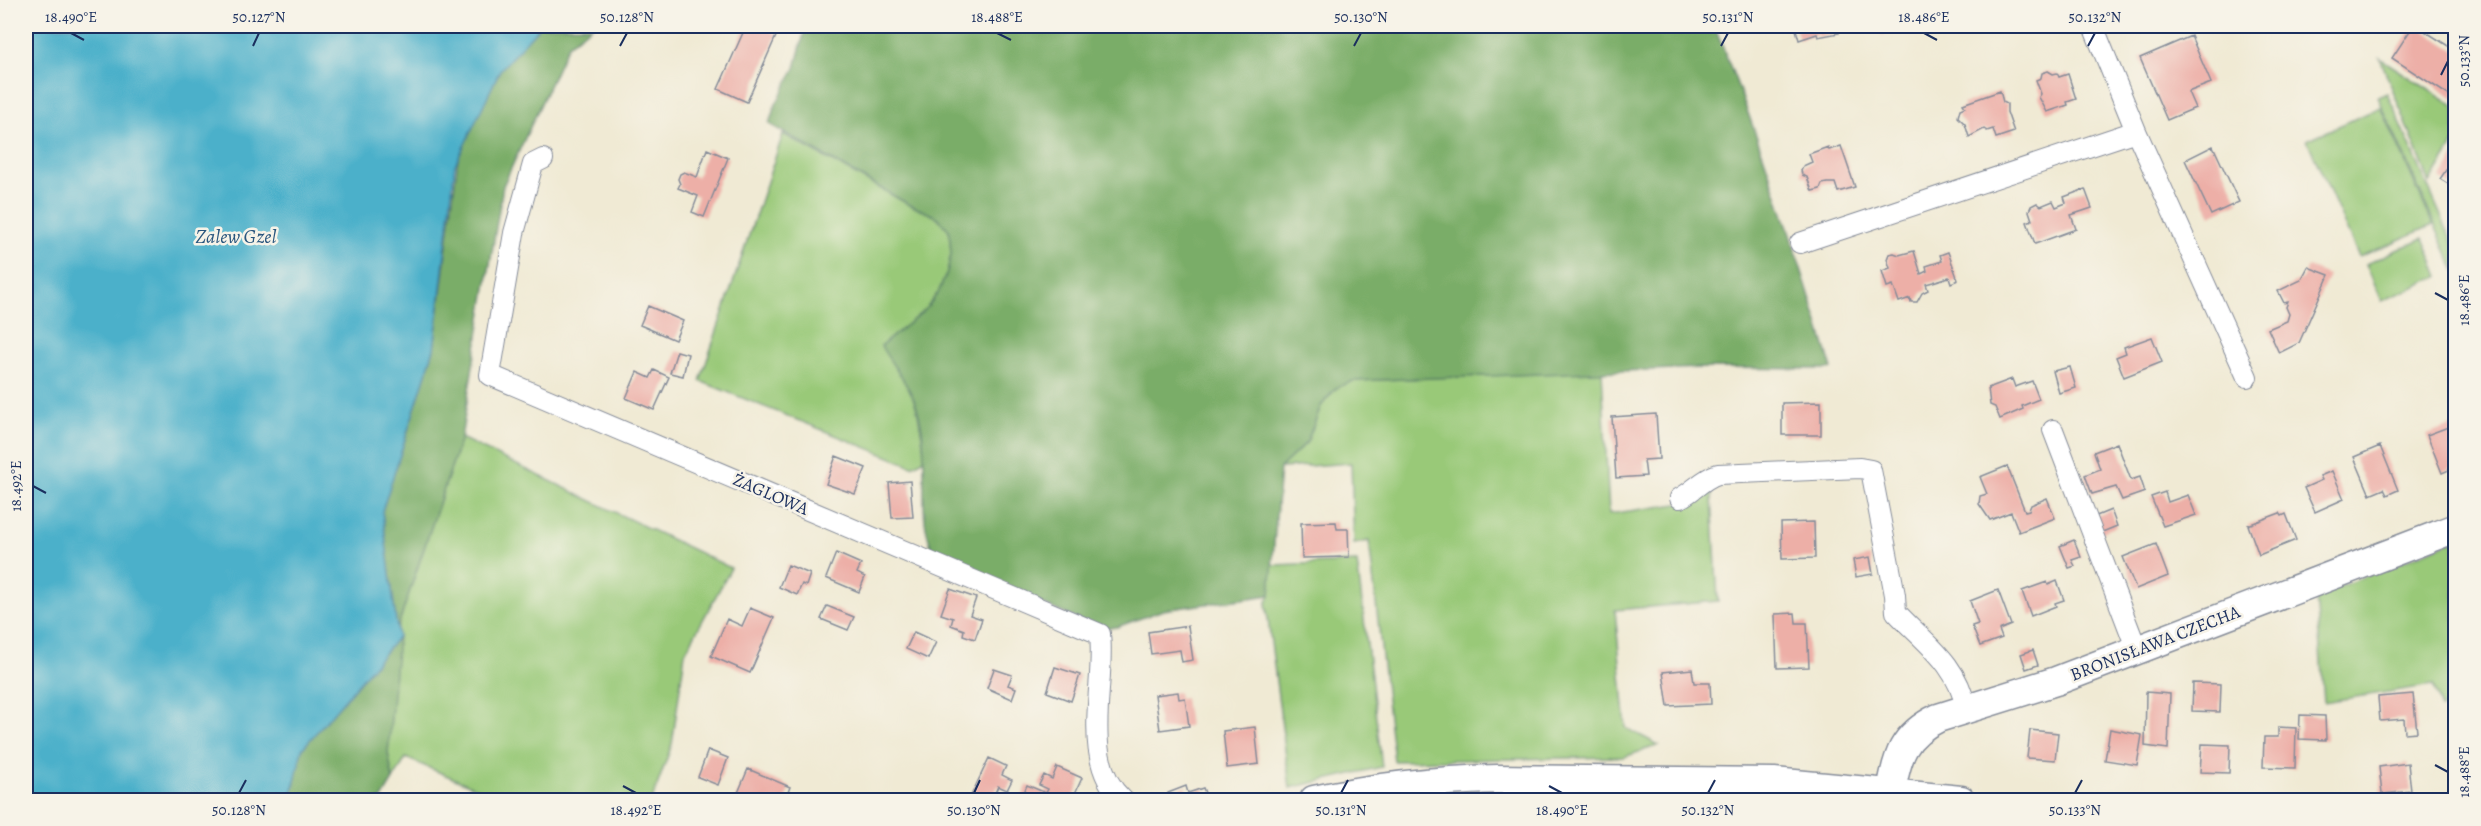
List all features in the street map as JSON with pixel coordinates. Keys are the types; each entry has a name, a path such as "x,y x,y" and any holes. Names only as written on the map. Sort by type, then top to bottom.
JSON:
{"main road":[{"name":"BRONISŁAWA CZECHA","path":"1891,792 1899,756 1911,736 1929,722 1966,708 2056,681 2456,528"},
{"path":"1314,801 1376,788 1459,779 1601,790 1774,782 1891,792 1961,801"}],"street":[{"path":"2093,26 2136,131 2247,377"},
{"path":"1800,243 2136,131"},
{"name":"ŻAGLOWA","path":"543,159 533,164 514,233 490,375 1100,634 1102,652 1097,718 1100,760 1106,779 1123,801"},
{"path":"2053,430 2137,650"},
{"path":"1680,498 1691,493 1706,478 1718,474 1860,468 1871,470 1895,595 1896,612 1954,672 1960,683 1966,708"}],"green space":[{"path":"540,26 592,26 568,45 503,186 461,438 397,629 382,511 434,349 458,158 500,70"},
{"path":"806,26 1714,26 1777,196 1832,369 1702,368 1353,381 1336,388 1321,406 1307,442 1280,468 1270,595 1163,610 1117,627 1100,629 934,557 925,521 924,448 920,419 909,389 881,346 926,309 939,291 951,254 949,230 937,217 908,204 769,124 774,108 795,68"},
{"path":"2380,58 2455,107 2455,142 2430,183"},
{"path":"2387,93 2455,248 2455,271 2378,97"},
{"path":"2381,107 2433,225 2359,257 2307,140"},
{"path":"783,134 908,204 937,217 949,230 951,254 939,291 926,309 881,346 903,376 916,405 925,459 912,466 700,381"},
{"path":"2423,238 2439,276 2382,301 2366,264"},
{"path":"1602,371 1609,514 1691,502 1711,481 1718,601 1615,610 1626,728 1659,745 1624,757 1394,761 1369,541 1354,544 1351,463 1280,468 1307,442 1321,406 1336,388 1353,381"},
{"path":"461,438 731,568 685,653 672,744 652,800 504,800 406,758 393,780 388,753 397,629"},
{"path":"2455,540 2455,703 2441,708 2433,685 2324,702 2316,596"},
{"path":"1357,562 1382,767 1290,788 1266,604 1270,595 1272,565"},
{"path":"398,637 388,753 393,780 381,800 291,800 302,749"}],"water":[{"name":"Zalew Gzel","path":"26,26 540,26 500,70 455,165 434,349 382,511 398,637 302,749 291,800 26,800"}],"building":[{"path":"746,26 758,26 777,34 747,102 718,89"},
{"path":"1795,26 1842,26 1837,28 1839,33 1818,37 1817,34 1799,40"},
{"path":"1879,26 1900,26 1901,29 1882,35"},
{"path":"2413,26 2417,26 2456,51 2456,100 2392,58"},
{"path":"2191,36 2211,83 2188,92 2195,108 2167,120 2140,58"},
{"path":"2048,71 2053,74 2057,73 2059,77 2068,74 2076,99 2067,102 2068,105 2047,112 2039,97 2041,94 2036,80 2041,78 2042,73"},
{"path":"2000,91 2003,102 2007,104 2007,112 2014,132 1996,138 1993,129 1987,131 1984,129 1969,137 1965,124 1958,117 1960,109 1965,107 1963,104"},
{"path":"1841,146 1855,187 1838,192 1835,183 1827,183 1822,184 1820,189 1812,191 1807,177 1802,175 1801,170 1803,166 1812,162 1809,154 1828,147 1829,150"},
{"path":"2213,146 2239,202 2211,215 2185,160"},
{"path":"707,149 728,158 704,217 692,212 698,196 678,188 680,184 678,179 684,172 697,177"},
{"path":"2456,155 2456,189 2440,179"},
{"path":"2085,189 2092,208 2071,215 2076,229 2035,244 2027,222 2032,220 2029,211 2031,206 2037,203 2041,206 2053,201 2056,207 2066,203 2064,197"},
{"path":"1914,251 1921,274 1927,271 1926,266 1942,261 1940,255 1948,252 1958,280 1951,283 1949,277 1926,284 1928,290 1922,293 1917,302 1911,302 1910,298 1899,302 1893,285 1887,287 1882,271 1890,268 1887,259 1889,254 1899,255"},
{"path":"2308,267 2329,275 2299,343 2279,353 2268,329 2287,321 2289,314 2286,307 2288,302 2284,303 2278,291 2301,280"},
{"path":"648,306 683,321 675,340 640,325"},
{"path":"2152,337 2162,362 2124,377 2116,357 2126,353 2124,347"},
{"path":"677,351 688,354 683,376 670,373"},
{"path":"2070,367 2076,388 2059,393 2053,371"},
{"path":"654,370 669,377 654,410 626,398 637,372 650,378"},
{"path":"2012,379 2015,387 2032,381 2039,399 2000,419 1995,407 1990,405 1988,388"},
{"path":"1821,402 1821,435 1782,435 1782,403"},
{"path":"1656,414 1659,459 1644,460 1646,476 1616,478 1612,417"},
{"path":"2456,424 2456,467 2442,473 2427,435"},
{"path":"2117,443 2131,480 2140,477 2145,492 2122,500 2116,487 2092,494 2085,475 2100,469 2094,452"},
{"path":"2380,446 2398,490 2387,495 2384,489 2370,495 2354,457"},
{"path":"836,456 866,468 855,494 826,484"},
{"path":"2007,466 2025,511 2029,510 2031,505 2047,498 2055,518 2019,532 2011,512 1990,520 1979,504 1980,496 1987,494 1980,477"},
{"path":"2332,471 2344,499 2315,512 2304,488 2322,480 2320,476"},
{"path":"910,481 913,517 892,518 889,483"},
{"path":"2165,492 2168,502 2188,495 2196,515 2163,526 2151,497"},
{"path":"2111,510 2117,526 2100,533 2094,517"},
{"path":"2280,513 2282,516 2286,514 2296,540 2259,555 2248,525"},
{"path":"1336,522 1337,529 1348,529 1349,557 1302,558 1301,523"},
{"path":"1814,522 1815,558 1782,559 1781,523"},
{"path":"2074,540 2081,557 2072,560 2075,566 2069,568 2060,546"},
{"path":"2156,544 2168,576 2136,589 2123,557"},
{"path":"836,553 861,564 857,573 865,577 859,592 826,578"},
{"path":"1870,557 1873,574 1856,577 1853,560"},
{"path":"788,565 810,574 806,586 802,584 797,595 779,587"},
{"path":"2057,581 2064,600 2055,603 2056,606 2031,616 2022,591"},
{"path":"950,589 976,598 970,615 982,619 975,639 963,635 964,630 951,625 953,618 941,614"},
{"path":"1998,590 2011,625 1999,630 2002,638 1980,646 1972,626 1978,624 1970,601"},
{"path":"827,606 854,617 848,630 821,619"},
{"path":"750,608 774,618 750,673 711,656 727,619 742,626"},
{"path":"1795,613 1796,623 1807,623 1809,667 1777,668 1775,614"},
{"path":"1188,626 1193,660 1182,662 1180,650 1151,654 1148,632"},
{"path":"914,632 936,642 928,659 906,649"},
{"path":"2033,650 2038,665 2026,669 2021,654"},
{"path":"1055,667 1080,675 1071,701 1047,692"},
{"path":"994,669 1012,675 1008,685 1016,688 1012,699 987,688"},
{"path":"1692,669 1694,683 1710,683 1711,704 1668,706 1663,672"},
{"path":"2193,683 2221,684 2220,712 2192,711"},
{"path":"1178,692 1179,699 1185,698 1189,726 1160,730 1155,695"},
{"path":"2146,692 2170,694 2168,749 2145,746"},
{"path":"2413,694 2417,732 2405,733 2404,719 2380,721 2378,697"},
{"path":"2300,715 2325,716 2326,740 2299,739"},
{"path":"1255,727 1259,764 1227,768 1223,731"},
{"path":"2278,727 2296,728 2295,768 2263,767 2264,737 2278,737"},
{"path":"2110,729 2142,735 2137,765 2105,760"},
{"path":"2030,730 2058,733 2055,760 2027,758"},
{"path":"2202,744 2230,745 2229,773 2200,772"},
{"path":"708,750 728,758 718,785 698,777"},
{"path":"989,758 1006,766 1002,775 1012,780 1007,790 998,786 992,800 969,800"},
{"path":"2408,763 2411,791 2382,794 2379,767"},
{"path":"1057,767 1082,778 1072,800 1059,800 1052,797 1051,800 1031,800 1022,797 1027,785 1046,793 1048,789 1039,785 1044,775 1052,779"},
{"path":"748,769 790,787 785,800 735,800"},
{"path":"1186,786 1188,793 1203,788 1208,800 1170,800 1168,793"}]}
